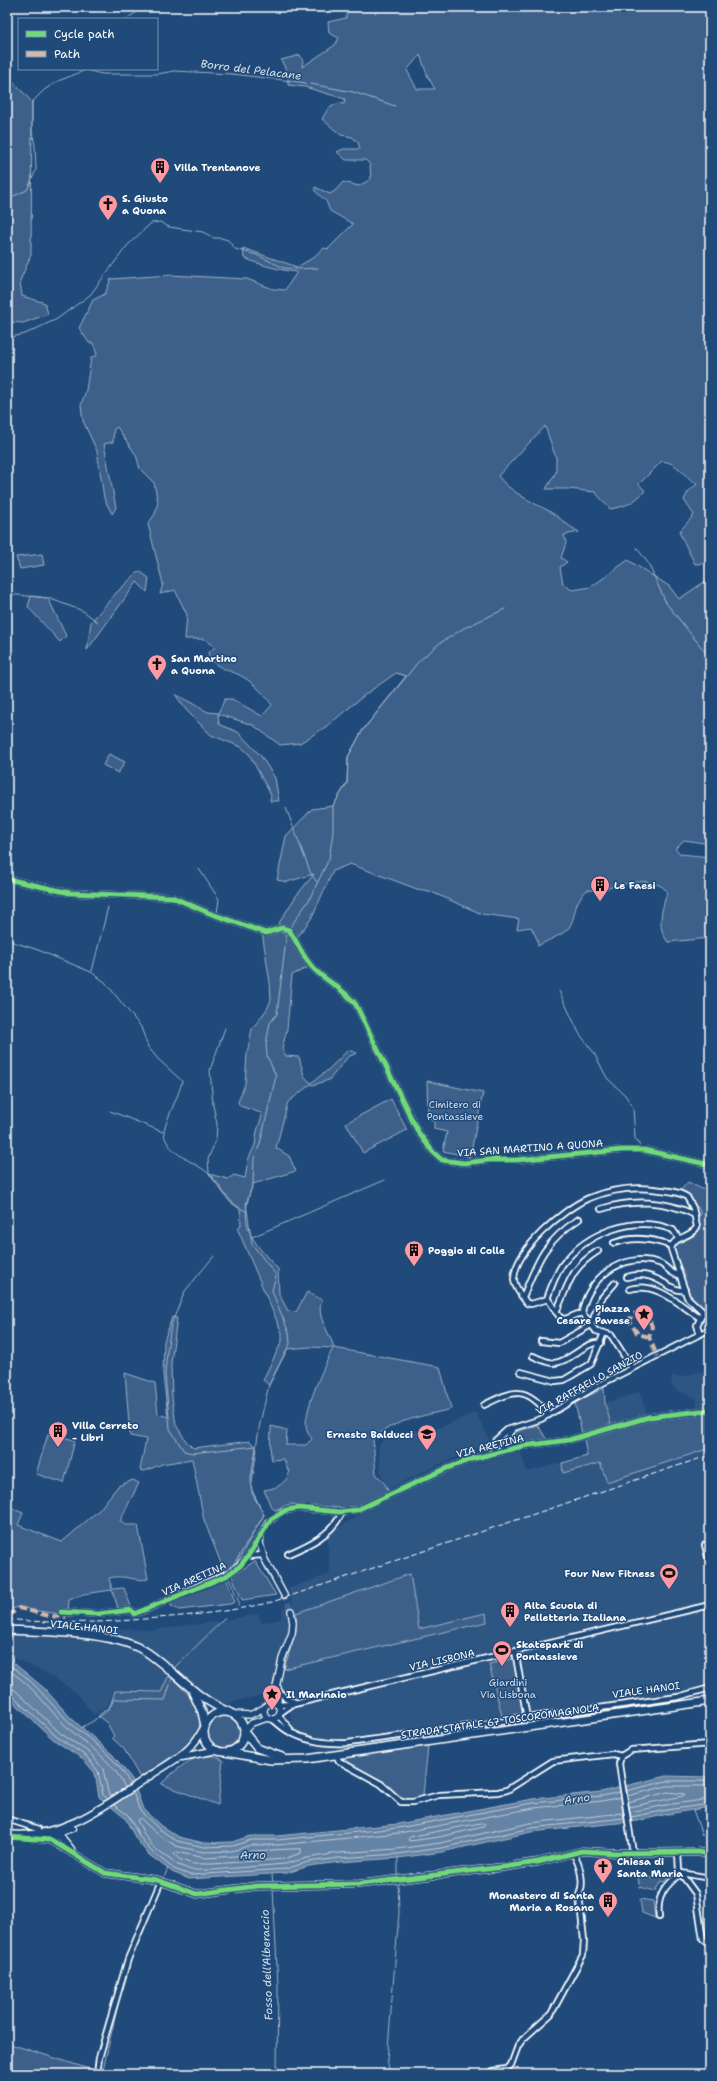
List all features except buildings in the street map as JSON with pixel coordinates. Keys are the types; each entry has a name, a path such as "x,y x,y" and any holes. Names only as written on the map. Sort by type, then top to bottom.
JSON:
{"main road":[{"name":"VIALE HANOI","path":"7,1630 106,1637 121,1640 133,1645 151,1655 191,1690 205,1700 231,1713 241,1721 244,1731"},
{"name":"VIALE HANOI","path":"191,1690 198,1701 205,1739 212,1748 217,1750"},
{"name":"STRADA STATALE 67 TOSCOROMAGNOLA","path":"225,1752 271,1760 293,1760 710,1701"},
{"name":"VIALE HANOI","path":"204,1727 207,1720 217,1713 231,1713"},
{"path":"63,1843 65,1835 78,1825 149,1776 179,1758 196,1743 204,1727"},
{"path":"179,1758 217,1750 225,1752 231,1751 240,1743 244,1731"},
{"name":"STRADA STATALE 67 TOSCOROMAGNOLA","path":"244,1731 257,1748 277,1756 293,1760"},
{"path":"7,1835 64,1827 92,1815"},
{"path":"32,1838 56,1834 78,1825"},
{"path":"64,1827 56,1834 56,1840 63,1843 98,1870 105,1873 161,1881 197,1894 257,1886 360,1884 504,1867 584,1850 633,1853 697,1852 710,1854"},
{"path":"40,1831 56,1834"},
{"path":"7,1835 46,1839 63,1843"}],"street":[{"name":"VIA SAN MARTINO A QUONA","path":"7,879 70,892 172,897 209,913 266,933 282,928 289,930 307,961 315,970 349,995 356,1005 415,1128 433,1152 442,1160 464,1163 489,1160 516,1160 622,1150 644,1150 710,1165"},
{"path":"547,1299 530,1304 522,1295 514,1277 530,1247 556,1218 584,1200 604,1193 626,1189 663,1190 686,1196 690,1200 698,1225 696,1230 679,1239 671,1246"},
{"path":"601,1209 625,1203 649,1202 667,1205 695,1215"},
{"path":"522,1295 531,1273 543,1252 558,1234 579,1219"},
{"path":"547,1299 553,1280 564,1262 579,1247 606,1232 625,1226 648,1224 673,1230 679,1239"},
{"path":"614,1243 644,1239 658,1241 671,1246"},
{"path":"671,1246 684,1290 689,1300 701,1310 697,1325 700,1334"},
{"path":"556,1312 565,1288 575,1271 598,1251"},
{"path":"632,1368 611,1335 597,1332 582,1313 585,1299 590,1289 601,1276 616,1267 633,1261 649,1261 663,1265 673,1274 679,1275"},
{"path":"627,1277 636,1275 650,1276 662,1280 678,1290 684,1290"},
{"path":"541,1341 560,1343 591,1325 600,1300 615,1283"},
{"path":"630,1289 644,1287 656,1290 700,1318"},
{"path":"547,1299 556,1312 564,1319 582,1313"},
{"name":"VIA RAFFAELLO SANZIO","path":"494,1449 497,1438 508,1430 537,1421 549,1415 577,1397 710,1329"},
{"path":"521,1372 555,1381 564,1380 590,1366 601,1344 604,1333"},
{"path":"533,1356 548,1362 558,1362 593,1344 601,1344"},
{"path":"484,1405 504,1395 516,1393 536,1399 549,1415"},
{"name":"VIA ARETINA","path":"61,1612 98,1614 131,1610 134,1614 226,1576 240,1566 248,1556 271,1519 286,1510 299,1508 342,1512 363,1508 445,1469 490,1454 527,1446 566,1441 648,1417 710,1410"},
{"path":"490,1454 494,1449 497,1452 501,1452 508,1435 514,1428"},
{"path":"508,1435 513,1443 527,1446"},
{"path":"288,1554 304,1547 334,1527 342,1512"},
{"path":"261,1535 261,1548 263,1555 284,1595"},
{"path":"705,1545 710,1564"},
{"path":"252,1549 261,1548"},
{"path":"248,1556 263,1555"},
{"name":"VIA LISBONA","path":"278,1705 296,1703 710,1605"},
{"path":"278,1680 278,1705 269,1704 274,1697 282,1659 292,1633 293,1623 291,1610"},
{"path":"515,1652 527,1718"},
{"name":"VIALE HANOI","path":"270,1719 288,1731 299,1736 317,1742 337,1744 678,1697 710,1688"},
{"path":"278,1691 286,1699 296,1703"},
{"name":"VIA LISBONA","path":"280,1715 296,1703"},
{"name":"VIALE HANOI","path":"231,1713 250,1715 269,1704"},
{"name":"VIALE HANOI","path":"278,1705 280,1715 286,1726 299,1736"},
{"path":"264,1708 264,1714 270,1719"},
{"path":"244,1731 258,1720 270,1719 280,1715"},
{"path":"633,1853 620,1774 619,1762 621,1756 631,1750 710,1744"},
{"path":"336,1755 339,1761 381,1784 396,1799 406,1803 439,1795 498,1792 507,1790 558,1760 616,1754 621,1756"},
{"path":"7,1819 40,1831"},
{"path":"678,1852 678,1868 680,1873 694,1890 703,1939 710,1944"},
{"path":"489,2074 492,2071 507,2068 511,2065 518,2046 523,2039 551,2014 584,1951 578,1895 582,1888 579,1867 574,1853"},
{"path":"680,1873 710,1878"},
{"path":"659,1918 658,1904 660,1895 669,1883 680,1873"},
{"path":"97,2074 99,2058 128,1958 161,1881"}],"shaded area":[{"path":"703,1371 710,1372 710,1531 704,1533 710,1555 710,1699 328,1753 295,1739 290,1712 282,1699 270,1693 224,1704 206,1696 172,1667 161,1692 113,1691 108,1705 94,1715 76,1692 44,1672 7,1655 7,1625 153,1630 221,1621 258,1614 262,1623 281,1619 283,1608 293,1605 288,1589 330,1574 327,1535 361,1514 448,1471 521,1452 527,1472 587,1456 611,1425 605,1403 640,1392 647,1415 697,1410 697,1399 676,1390 671,1384 672,1376 681,1377"},
{"name":"Ernesto Balducci","path":"476,1412 489,1439 489,1443 487,1445 439,1464 388,1489 381,1474 378,1447 386,1435 436,1429"}],"green space":[{"path":"347,7 710,7 710,563 695,564 679,532 694,515 684,500 688,492 697,484 673,464 662,461 639,484 645,491 633,502 621,507 610,509 595,492 568,489 546,489 556,472 556,458 545,426 498,476 515,492 549,511 579,532 564,535 566,543 561,558 567,562 560,567 563,584 572,590 591,587 628,560 669,586 679,599 710,578 710,844 684,840 675,849 681,854 710,857 710,938 668,942 664,936 661,924 662,911 667,891 658,885 649,882 628,883 596,890 587,890 577,904 568,929 560,935 538,946 537,939 531,927 517,929 519,919 482,914 429,891 417,889 350,864 333,871 311,919 296,939 311,966 292,975 287,1029 282,1049 286,1056 299,1057 304,1076 311,1083 328,1070 348,1050 357,1053 348,1057 329,1080 313,1085 311,1084 288,1102 276,1148 289,1156 296,1171 253,1184 246,1210 249,1231 260,1249 278,1269 279,1294 288,1311 296,1312 307,1292 322,1300 320,1312 334,1348 440,1367 451,1409 399,1423 390,1427 373,1439 376,1474 385,1484 389,1493 358,1506 344,1508 290,1504 275,1510 271,1507 264,1490 273,1488 284,1482 289,1475 290,1470 288,1471 284,1459 272,1460 270,1448 271,1426 287,1430 286,1445 306,1445 312,1439 307,1431 307,1414 310,1402 333,1348 310,1347 287,1349 269,1385 263,1380 282,1341 282,1333 238,1230 241,1224 240,1209 230,1202 209,1174 228,1179 234,1175 245,1178 248,1160 255,1145 257,1131 262,1116 261,1113 240,1106 238,1102 245,1084 247,1054 252,1029 267,1009 271,1000 270,983 262,932 274,931 296,896 314,874 287,882 277,880 286,836 312,809 333,806 347,783 348,757 362,731 406,676 396,673 366,694 327,726 300,743 280,745 253,725 218,714 219,724 238,732 261,756 275,778 279,801 270,801 271,795 249,754 241,747 211,735 186,710 175,694 208,712 218,713 225,699 232,699 262,716 272,705 259,690 247,680 238,674 214,663 208,653 215,647 205,639 185,639 187,615 175,590 160,594 163,584 148,524 155,514 158,502 154,483 140,469 136,455 117,427 114,429 113,442 104,444 116,508 112,514 104,498 97,451 83,421 81,405 86,390 91,358 97,355 93,343 89,343 79,328 93,300 105,294 111,279 170,275 247,279 273,289 285,290 297,272 270,267 244,258 243,248 297,267 311,259 324,248 328,249 353,224 330,211 326,201 315,191 315,187 330,194 343,182 359,186 371,179 370,165 366,160 346,160 337,152 343,149 360,149 358,142 352,137 341,135 322,119 328,109 338,103 344,104 345,99 305,87 288,85 288,74 281,60 300,55 303,61 302,67 335,45 339,38 329,33 328,22 346,18","holes":["420,55 428,77 435,89 417,89 407,70"]},
{"path":"7,75 32,102 31,255 20,281 22,296 45,303 48,314 23,323 7,322"},
{"path":"42,554 44,565 20,569 16,557"},
{"path":"139,571 149,578 147,592 137,582 87,650 91,622 116,593"},
{"path":"31,596 48,598 66,636 60,642 28,607"},
{"path":"109,754 125,762 118,773 103,765"},
{"name":"Cimitero di Pontassieve","path":"427,1081 483,1093 470,1157 443,1151 447,1132 434,1129 434,1122 428,1116"},
{"name":"Cimitero di Pontassieve","path":"391,1099 407,1130 363,1153 346,1123"},
{"path":"688,1182 710,1193 709,1325 704,1316 704,1309 691,1298 684,1279 685,1277 680,1265 677,1264 673,1249 676,1242 693,1236 700,1226 698,1216 701,1215 698,1207 695,1208 688,1195 680,1191"},
{"path":"172,1317 177,1318 171,1363 172,1397 176,1425 186,1441 193,1448 250,1441 257,1449 251,1488 264,1515 234,1564 224,1571 204,1520 192,1459 162,1464 145,1471 140,1470 146,1439 130,1436 125,1373 155,1383 158,1414 168,1417 163,1375 164,1341"},
{"path":"604,1388 605,1403 611,1425 582,1434 575,1403"},
{"path":"710,1412 710,1448 607,1482 600,1463 563,1473 562,1463 587,1456 584,1439 649,1419"},
{"path":"538,1425 548,1442 516,1442 511,1437 513,1433"},
{"path":"48,1434 75,1440 64,1483 36,1474"},
{"path":"133,1480 139,1483 120,1521 126,1525 138,1525 148,1579 139,1580 120,1577 109,1578 112,1589 124,1588 132,1609 119,1611 112,1590 84,1594 69,1600 68,1615 18,1607 7,1611 7,1506 23,1513 18,1525 62,1542 99,1510 118,1486"},
{"path":"255,1561 276,1595 242,1600 232,1576"},
{"path":"410,1574 419,1629 486,1613 487,1622 284,1669 296,1631 296,1613"},
{"path":"224,1579 227,1580 235,1602 230,1604 179,1610 171,1606 172,1601"},
{"name":"Giardini Via Lisbona","path":"515,1658 515,1669 517,1672 525,1713 502,1716 489,1664"},
{"path":"169,1675 196,1702 200,1717 199,1730 192,1744 140,1778 124,1749 112,1738 114,1736 107,1723 98,1716 110,1706 115,1691 161,1692"},
{"path":"224,1715 236,1720 241,1732 236,1744 224,1749 212,1744 207,1732 212,1720"},
{"path":"428,1746 423,1795 419,1798 404,1801 397,1798 381,1782 341,1760 340,1758"},
{"path":"201,1756 213,1756 223,1760 218,1805 161,1784 180,1767"},
{"path":"654,1872 672,1874 664,1882 661,1881 655,1891 640,1887 637,1875 654,1878"},
{"path":"640,1899 653,1901 655,1918 642,1913"},
{"path":"7,2043 93,2070 102,2074 7,2074"}],"water":[{"name":"Arno","path":"7,1660 15,1664 44,1688 70,1717 113,1755 132,1779 143,1809 161,1826 179,1837 204,1843 232,1842 250,1836 277,1836 398,1824 533,1799 601,1792 666,1776 710,1777 710,1807 637,1821 531,1832 442,1852 398,1858 340,1862 309,1866 287,1873 189,1879 172,1872 148,1854 136,1839 125,1818 99,1797 95,1773 83,1759 54,1740 7,1696"}],"waterway":[{"path":"128,18 145,7"},
{"name":"Borro del Pelacane","path":"7,199 27,190 36,170 35,146 32,130 32,102 44,90 58,81 86,70 102,74 158,74 174,71 232,74 300,82 353,92 395,106"},
{"path":"7,338 25,334 57,319 90,295 127,246 151,223 160,222 169,227 203,232 214,238 228,240 235,249 257,255 284,268 318,268"},
{"path":"637,548 648,563 666,603 710,658"},
{"path":"7,594 48,598 83,611 98,622"},
{"path":"289,929 309,900 329,859 333,832 333,806 347,783 348,757 362,731 419,661 440,643 464,628 505,609"},
{"path":"286,808 311,874 317,882"},
{"path":"199,869 219,899 217,913 248,924"},
{"path":"92,971 108,907"},
{"path":"227,1571 242,1554 264,1515 252,1493 251,1478 260,1423 269,1385 290,1344 289,1333 272,1291 276,1275 252,1244 246,1204 253,1184 254,1158 260,1144 276,1076 267,1056 266,1044 270,1023 277,1014 287,931"},
{"path":"276,932 285,933"},
{"path":"7,940 38,950 91,972 105,982 141,1027 148,1047 158,1059 182,1081 164,1130 167,1141 176,1152 209,1174 229,1199 246,1211"},
{"path":"559,991 579,1033 594,1053 607,1078 625,1095 633,1107 635,1138 641,1148"},
{"path":"209,1173 208,1159 216,1140 217,1124 213,1105 210,1070 225,1028"},
{"path":"110,1111 163,1132"},
{"path":"252,1237 385,1180"},
{"path":"214,1256 185,1291 171,1325 165,1374 170,1429 184,1451 192,1453 256,1446"},
{"path":"229,1578 239,1602 238,1606"},
{"path":"174,1668 225,1618"},
{"path":"81,1728 105,1713 109,1709 114,1699 165,1700 173,1676"},
{"path":"693,1810 702,1835 710,1839"},
{"path":"398,1857 398,1876"},
{"path":"163,1880 168,1868"},
{"name":"Fosso dell'Alberaccio","path":"272,1875 273,1884"},
{"path":"390,2074 387,2060 399,1913 398,1881"},
{"name":"Fosso dell'Alberaccio","path":"273,1889 278,1985 277,2074"},
{"path":"102,2074 123,1983"}],"tunnel":[{"path":"284,1595 291,1611"}],"railway":[{"path":"7,1619 59,1622 127,1620 208,1613 272,1602 710,1455"}],"marked path":[{"path":"649,1337 638,1334 629,1321 632,1315 641,1311 647,1312 652,1327 649,1337 657,1356"},
{"path":"8,1616 19,1608 49,1616 66,1617"}],"cycle path":[{"path":"7,879 70,893 172,897 209,913 266,933 282,928 289,930 310,965 319,974 342,990 356,1005 418,1132 433,1152 442,1160 464,1163 489,1160 516,1160 622,1150 644,1150 710,1165"},
{"path":"61,1612 98,1614 131,1610 134,1614 226,1576 240,1566 248,1556 271,1519 286,1510 299,1508 339,1512 357,1510 445,1469 472,1459 523,1446 569,1440 649,1417 710,1410"},
{"path":"7,1837 51,1840 105,1873 157,1880 197,1894 257,1886 360,1884 538,1862 582,1851 616,1853 697,1852 710,1854"}],"place":[{"name":"Villa Trentanove","path":"160,184"},
{"name":"S. Giusto a Quona","path":"108,221"},
{"name":"San Martino a Quona","path":"157,681"},
{"name":"Le Faesi","path":"600,902"},
{"name":"Poggio di Colle","path":"414,1267"},
{"name":"Piazza Cesare Pavese","path":"644,1331"},
{"name":"Villa Cerreto - Libri","path":"58,1448"},
{"name":"Ernesto Balducci","path":"427,1451"},
{"name":"Four New Fitness","path":"669,1590"},
{"name":"Alta Scuola di Pelletteria Italiana","path":"510,1628"},
{"name":"Skatepark di Pontassieve","path":"502,1667"},
{"name":"Il Marinaio","path":"272,1711"},
{"name":"Chiesa di Santa Maria","path":"603,1884"},
{"name":"Monastero di Santa Maria a Rosano","path":"608,1918"}]}
